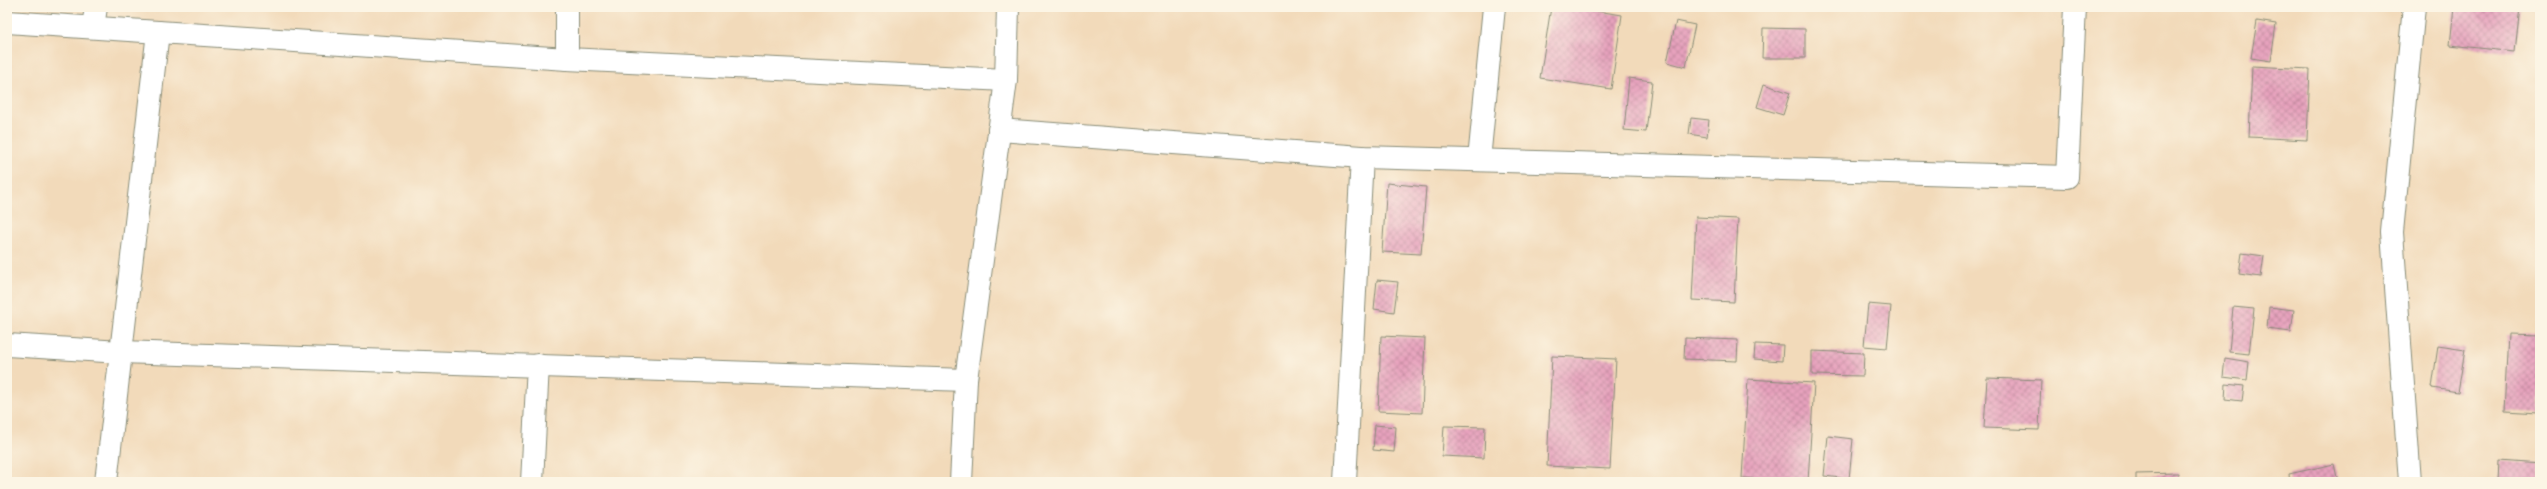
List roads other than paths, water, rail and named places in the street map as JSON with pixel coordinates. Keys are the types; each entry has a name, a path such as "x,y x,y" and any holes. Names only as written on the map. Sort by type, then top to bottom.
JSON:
{"street":[{"path":"567,7 567,59"},
{"path":"961,482 966,380 1006,80 1008,7"},
{"path":"1479,160 1494,7"},
{"path":"999,130 1362,157 2067,177 2075,7"},
{"path":"2410,482 2392,232 2414,7"},
{"path":"7,22 95,17 158,32 567,59 1006,80"},
{"path":"106,482 158,32"},
{"path":"1345,482 1362,157"},
{"path":"7,344 120,352 966,380"},
{"path":"532,482 538,366"}]}
